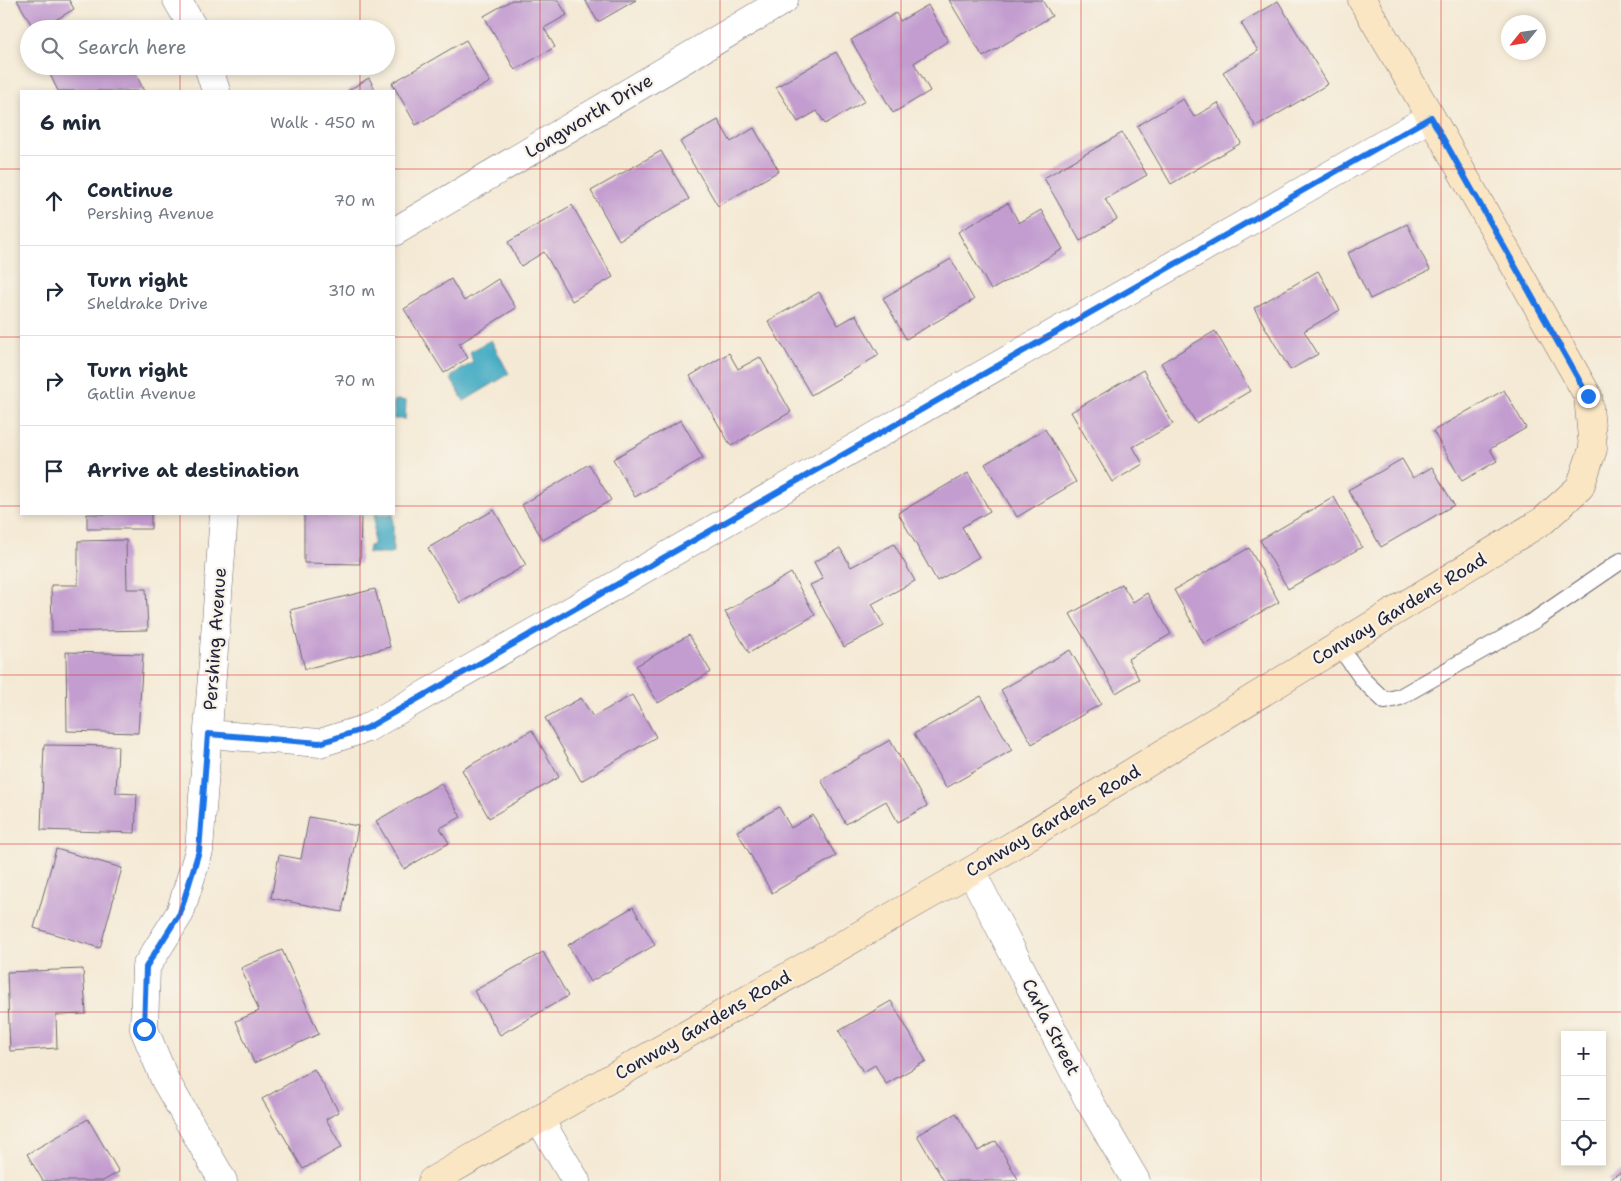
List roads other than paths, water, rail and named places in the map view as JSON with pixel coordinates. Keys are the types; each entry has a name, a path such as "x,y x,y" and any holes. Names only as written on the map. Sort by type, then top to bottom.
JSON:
{"street":[{"path":"177,0 189,20"},
{"name":"Longworth Drive","path":"395,231 784,0"},
{"path":"208,734 320,743 367,728 1431,117 1362,0"},
{"path":"211,75 216,90"},
{"name":"Conway Gardens Road","path":"432,1181 971,871 1544,520 1580,487 1593,449 1588,396 1431,117"},
{"name":"Pershing Avenue","path":"223,1181 165,1080 144,1029 146,967 180,913 199,851 224,515"},
{"name":"Carla Street","path":"971,871 1088,1099 1136,1181"},
{"path":"540,1119 576,1181"}],"lane":[{"path":"1339,646 1364,681 1385,701 1400,697 1535,620 1621,561"}],"water":[{"path":"491,340 509,374 464,401 451,379 452,376 473,362 470,352"},
{"path":"395,400 406,401 405,419 395,419"},
{"path":"375,515 393,515 393,552 368,553 369,546 373,545"}]}
